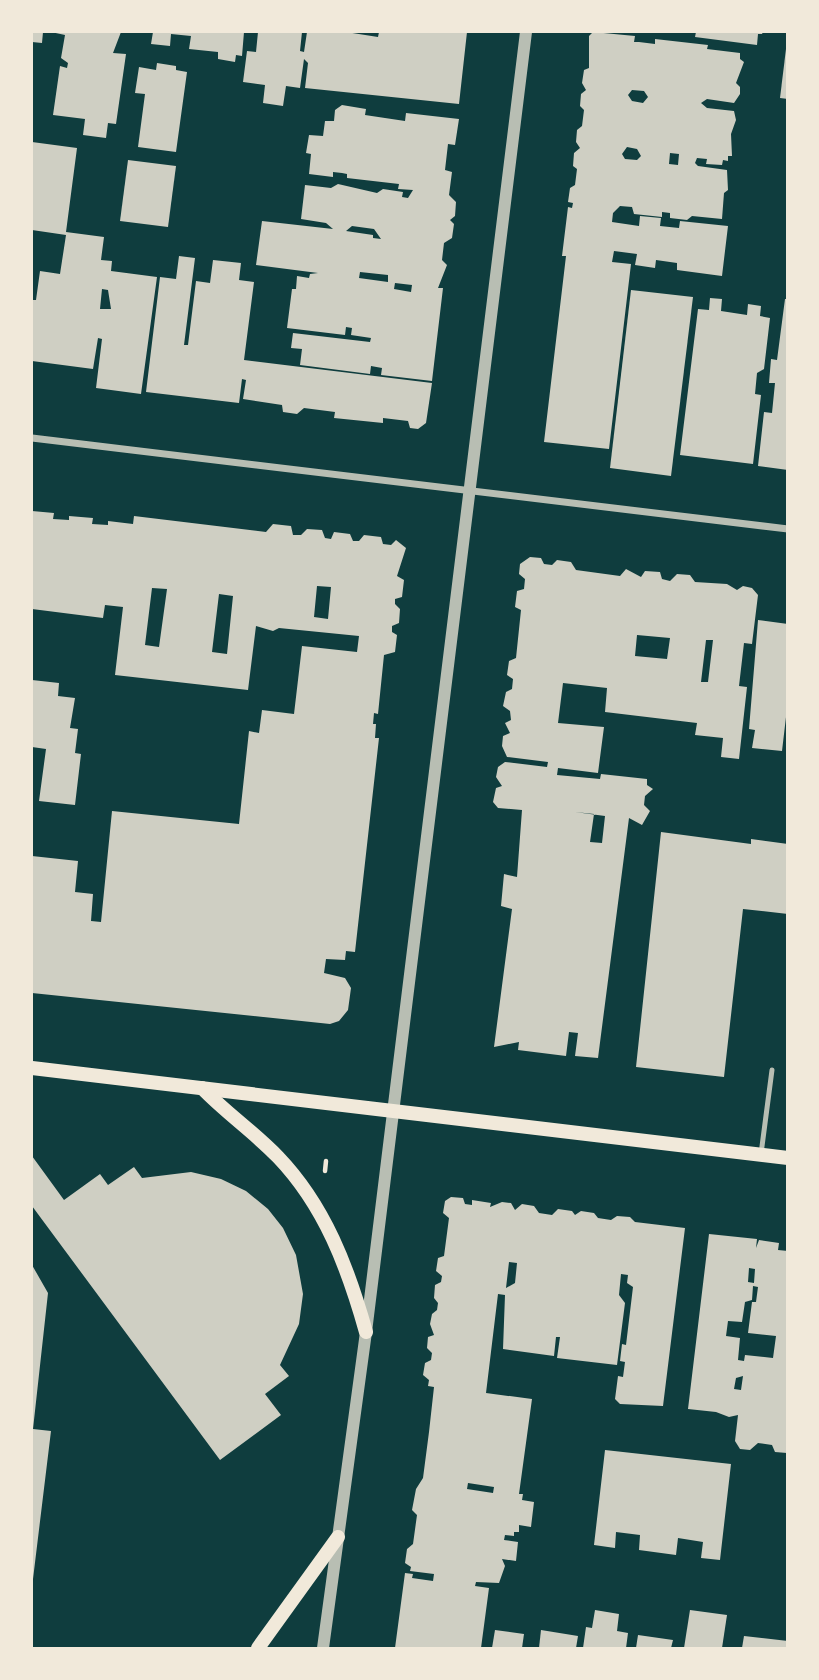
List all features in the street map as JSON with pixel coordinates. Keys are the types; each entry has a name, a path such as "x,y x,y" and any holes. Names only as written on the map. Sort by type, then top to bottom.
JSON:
{"main road":[{"path":"32,1068 788,1158"},
{"path":"202,1088 269,1148 302,1186 339,1251 366,1332"},
{"path":"258,1648 338,1537"}],"street":[{"path":"323,1648 366,1332 526,32"},
{"path":"32,438 788,530"}],"lane":[{"path":"761,1154 772,1070"}],"path":[{"path":"325,1172 336,1174"}],"building":[{"path":"32,32 43,32 42,43 32,42"},
{"path":"51,32 121,32 113,53 126,54 116,124 108,123 106,138 83,135 85,119 53,115 60,66 67,68 68,63 61,58 65,35"},
{"path":"153,32 244,32 242,56 236,55 235,62 218,59 218,52 189,49 191,36 171,34 170,46 151,44"},
{"path":"258,32 302,32 300,51 304,52 307,32 346,32 378,37 379,32 467,32 459,104 305,88 308,63 304,59 300,88 286,86 283,106 263,103 265,85 243,82 247,51 256,52"},
{"path":"593,32 635,36 634,42 655,44 655,39 708,45 707,49 740,53 740,59 744,62 736,83 740,87 740,94 734,103 707,99 701,103 707,108 734,111 736,120 731,134 732,156 728,156 728,161 723,160 722,165 706,164 707,159 697,158 695,163 698,166 727,170 728,190 724,193 722,219 692,216 687,220 670,218 670,213 662,212 662,217 634,214 632,207 620,206 613,213 612,222 639,226 640,216 661,218 660,226 679,228 680,221 728,226 722,276 677,270 677,263 656,260 655,268 635,265 637,254 614,251 612,262 631,264 609,449 544,442 566,256 562,256 568,207 572,208 573,203 568,202 570,188 575,185 577,169 573,166 574,153 580,148 576,142 577,130 582,126 584,110 580,106 581,94 586,90 582,83 584,70 589,68 589,36","holes":["632,90 644,91 648,97 643,103 632,101 628,95","627,147 637,149 641,156 637,160 625,159 622,154","670,153 679,154 678,165 669,164"]},
{"path":"696,32 763,32 758,34 757,45 695,37"},
{"path":"788,49 788,99 780,98"},
{"path":"157,63 176,66 176,70 187,72 176,152 138,147 145,94 135,93 139,67 156,70"},
{"path":"342,105 366,109 365,115 405,121 406,113 459,119 455,145 448,144 445,170 452,172 449,195 456,202 455,216 450,220 454,224 452,238 444,243 442,260 447,265 438,288 443,288 432,381 381,375 382,368 371,366 370,374 300,365 302,349 291,348 293,333 370,342 371,338 351,335 352,328 346,327 345,335 287,328 292,289 296,289 297,276 309,278 310,274 318,273 256,265 262,221 333,229 326,223 301,219 305,185 331,188 338,184 377,193 383,189 403,192 402,197 408,198 413,190 398,189 399,184 347,178 347,174 342,173 333,172 333,177 309,174 311,154 306,153 309,135 323,136 325,121 334,121 335,110","holes":["352,226 374,229 381,239 373,238 373,235 346,231","360,272 388,275 388,282 359,278","395,283 412,285 411,292 394,289"]},
{"path":"32,142 77,148 66,232 104,237 101,260 112,261 111,271 157,277 141,394 96,388 102,339 98,338 93,369 32,361 32,300 36,300 40,271 60,274 66,235 32,230","holes":["102,289 108,290 111,309 100,309"]},
{"path":"128,160 176,166 168,227 120,221"},
{"path":"179,256 195,258 184,345 188,345 196,281 210,283 213,260 241,263 239,280 254,282 244,360 432,383 426,423 418,429 410,428 408,421 383,418 383,423 334,418 335,412 304,408 297,414 283,412 282,405 243,399 246,380 242,379 239,403 146,392 160,277 176,279"},
{"path":"631,290 693,297 671,476 610,468"},
{"path":"710,298 722,299 721,311 747,315 748,304 761,306 760,316 770,318 764,369 757,373 755,394 761,395 753,464 680,455 698,309 709,310"},
{"path":"785,299 788,299 788,470 758,466 764,412 772,413 775,383 769,383 771,359 777,360"},
{"path":"32,511 54,513 53,519 69,520 69,516 93,518 92,524 108,525 108,521 133,524 134,516 266,532 273,524 291,526 293,535 301,535 307,529 322,530 325,538 331,539 334,532 350,534 353,541 359,541 364,535 381,537 383,544 391,545 396,540 406,548 397,576 404,580 402,597 395,599 395,604 400,609 399,623 392,626 392,632 397,635 395,652 384,655 378,714 374,713 375,738 379,738 355,952 346,951 345,960 326,959 324,973 345,978 351,988 348,1010 339,1021 330,1024 32,993 32,856 78,861 75,892 93,894 91,921 101,922 112,811 239,824 249,731 259,733 262,710 294,714 302,646 357,652 359,636 279,628 273,631 256,626 248,690 115,675 123,607 105,605 103,618 32,609","holes":["317,586 331,587 328,619 314,617","152,588 167,589 159,647 145,645","219,594 233,596 227,654 212,652"]},
{"path":"530,557 541,558 544,564 552,565 557,560 571,562 576,570 620,576 626,569 641,577 645,571 660,572 662,579 670,581 677,574 690,575 695,582 727,584 737,590 743,586 752,588 758,595 752,644 744,643 739,686 747,687 739,759 721,757 723,738 695,735 697,723 605,712 607,688 563,683 558,723 604,727 598,773 558,768 557,775 600,779 601,774 647,779 647,785 653,789 645,796 644,805 650,811 642,825 629,818 598,1058 575,1056 578,1033 569,1032 566,1056 518,1050 519,1042 494,1047 512,909 501,906 504,874 517,877 522,810 498,808 493,802 496,788 502,786 496,777 498,767 505,762 547,767 548,762 507,757 502,746 503,736 510,733 505,723 511,720 510,711 503,706 506,692 512,689 513,679 507,675 509,661 516,658 521,610 515,607 517,591 524,589 525,579 519,574 520,564","holes":["637,635 670,638 667,659 635,656","706,640 713,640 708,682 701,682","594,815 605,816 602,843 590,842"]},
{"path":"758,620 788,624 788,700 782,751 752,748 755,730 749,729"},
{"path":"32,680 59,683 58,696 75,698 70,728 78,729 75,753 81,754 75,805 39,801 46,749 32,747"},
{"path":"661,832 751,844 751,839 788,844 788,914 743,909 724,1077 636,1067"},
{"path":"32,1156 64,1200 100,1174 108,1185 134,1167 142,1178 191,1172 221,1179 246,1191 268,1209 283,1228 296,1255 303,1294 299,1324 280,1365 289,1376 265,1394 281,1415 220,1460 32,1206"},
{"path":"451,1197 463,1198 465,1204 472,1205 472,1200 491,1203 490,1207 502,1202 511,1203 515,1210 522,1204 534,1206 539,1213 552,1215 558,1209 572,1211 575,1215 581,1211 594,1213 598,1218 611,1220 617,1216 630,1217 635,1222 685,1228 663,1406 620,1404 615,1399 618,1376 623,1377 625,1362 620,1361 622,1344 626,1345 633,1287 627,1283 628,1275 621,1274 619,1295 625,1303 617,1365 557,1358 560,1337 556,1337 554,1356 503,1349 505,1295 498,1294 486,1393 532,1399 519,1494 523,1494 522,1500 534,1502 531,1527 519,1525 519,1532 514,1532 514,1536 505,1535 504,1540 518,1542 516,1561 502,1559 505,1566 499,1583 476,1582 475,1586 489,1588 481,1648 395,1648 405,1573 413,1574 412,1578 433,1581 434,1574 410,1571 411,1567 405,1563 407,1549 413,1544 417,1515 412,1510 416,1489 423,1478 434,1387 428,1386 429,1380 423,1375 425,1363 431,1360 432,1353 427,1348 428,1337 434,1335 430,1324 438,1303 434,1298 435,1285 441,1282 442,1276 436,1271 438,1258 444,1256 449,1218 443,1213 445,1201","holes":["509,1262 517,1263 515,1283 506,1288","468,1483 494,1487 493,1493 467,1489"]},
{"path":"709,1234 757,1239 756,1248 759,1240 779,1243 778,1250 788,1251 787,1453 775,1452 772,1445 758,1443 750,1450 740,1449 735,1441 738,1415 729,1417 716,1412 688,1409","holes":["749,1268 755,1269 754,1283 748,1282","753,1286 758,1287 756,1302 752,1302 748,1333 776,1336 773,1358 745,1355 744,1361 738,1360 740,1338 726,1336 728,1321 742,1322 745,1302 752,1300","743,1376 741,1390 734,1389 736,1378"]},
{"path":"32,1265 48,1293 33,1429 51,1431 33,1579"},
{"path":"605,1450 731,1464 720,1560 701,1558 703,1542 678,1538 676,1555 639,1550 640,1535 616,1532 615,1548 594,1545"},
{"path":"595,1610 619,1614 617,1631 628,1633 626,1648 583,1648 586,1627 592,1628"},
{"path":"690,1610 727,1615 722,1648 684,1648"},
{"path":"495,1630 524,1634 522,1648 492,1648"},
{"path":"541,1630 578,1636 576,1648 539,1648"},
{"path":"638,1635 673,1640 671,1648 636,1648"},
{"path":"744,1636 788,1641 788,1648 742,1648"}]}
